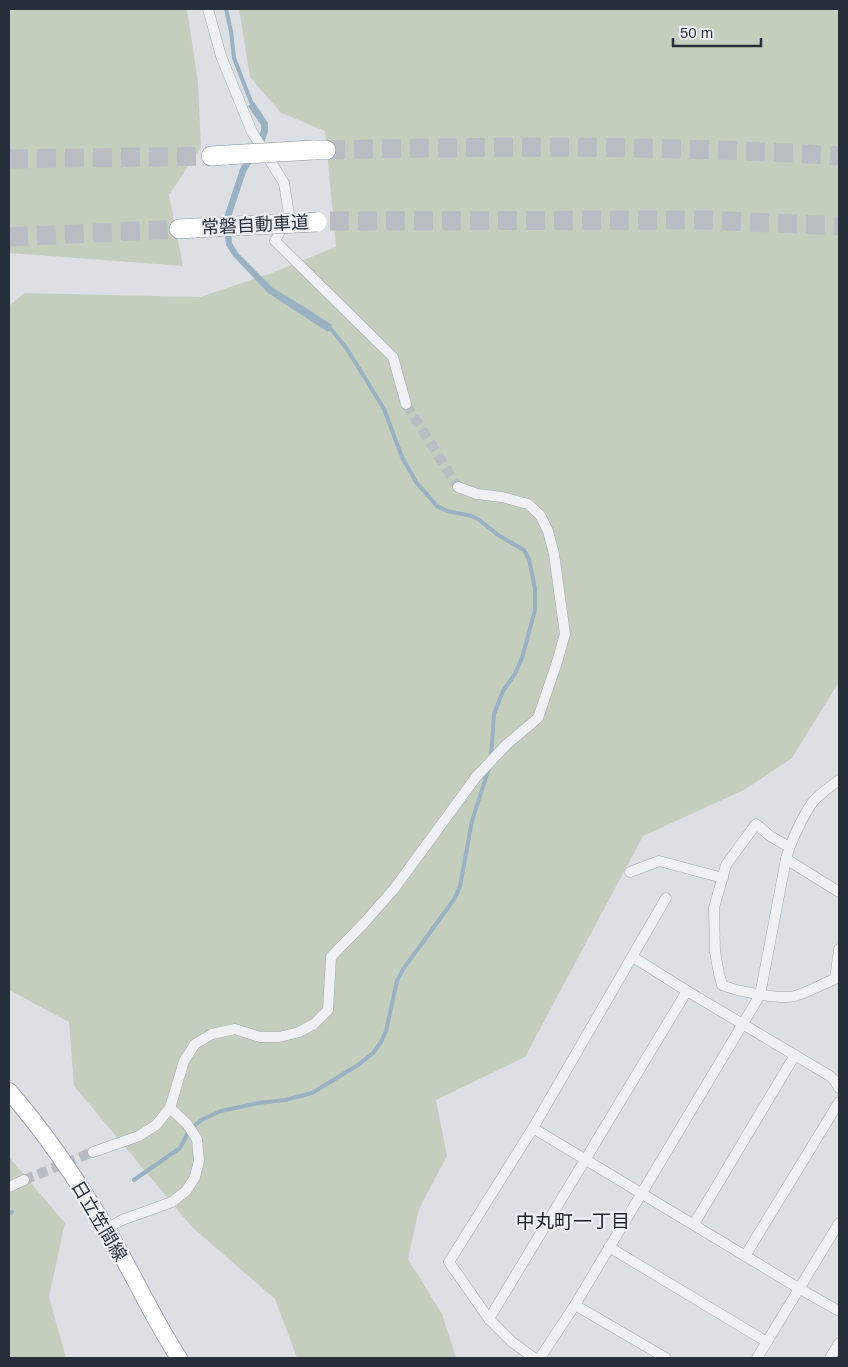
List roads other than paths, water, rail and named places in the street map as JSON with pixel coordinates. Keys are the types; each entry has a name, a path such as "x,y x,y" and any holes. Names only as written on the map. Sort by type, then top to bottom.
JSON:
{"highway":[{"path":"219,155 319,150"},
{"name":"常磐自動車道","path":"187,228 324,221"}],"main road":[{"name":"日立笠間線","path":"9,1091 45,1135 106,1229 163,1335 179,1358"}],"street":[{"path":"208,9 221,56 252,132 284,183 289,214 275,241 393,357 406,404"},
{"path":"93,1152 139,1136 156,1125 170,1108 184,1061 195,1044 212,1034 235,1029 260,1037 279,1037 299,1032 314,1024 328,1010 331,957 394,889 476,777 506,745 538,718 565,634 554,554 548,531 540,515 528,504 502,497 477,494 458,487"},
{"path":"540,1358 575,1305 760,995 786,859 790,847 812,803 839,780"},
{"path":"790,847 770,836 756,824 726,864 714,908 715,952 722,985 730,989 760,995 793,996 835,979 839,949"},
{"path":"786,859 839,892"},
{"path":"630,872 659,861 723,878"},
{"path":"534,1358 512,1342 489,1319 449,1262 533,1128 666,898"},
{"path":"633,957 687,992 830,1076 839,1088"},
{"path":"489,1319 687,992"},
{"path":"694,1224 795,1055"},
{"path":"745,1256 839,1102"},
{"path":"106,1229 122,1220 172,1202 186,1191 194,1176 199,1161 197,1139 187,1124 170,1108"},
{"path":"533,1128 839,1311"},
{"path":"9,1187 24,1180"},
{"path":"757,1358 839,1223"},
{"path":"609,1247 767,1342"},
{"path":"575,1305 666,1358"},
{"path":"830,1358 839,1343"}],"water":[{"path":"254,102 268,123 268,131 265,140 246,172 230,220 232,243 238,253 273,288 332,325 328,332 268,293 233,256 226,245 223,220 240,169 261,130 261,125 248,106"}],"waterway":[{"path":"226,9 234,58 253,107"},
{"path":"326,326 330,328 347,349 384,409 402,457 416,482 437,506 447,511 478,519 498,535 524,550 529,559 535,588 535,610 522,658 515,674 503,691 494,714 491,757"},
{"path":"134,1180 180,1148 190,1129 203,1119 221,1111 285,1100 312,1093 358,1065 373,1053 386,1031 397,981 404,968 455,898 460,886 472,821 489,768"}],"tunnel":[{"path":"326,150 582,147 775,152 839,156"},
{"path":"9,159 211,156"},
{"path":"330,221 705,220 839,226"},
{"path":"9,237 179,229"},
{"path":"406,404 458,487"},
{"path":"24,1180 93,1152"}],"district":[{"name":"中丸町一丁目","path":"573,1221"}]}
